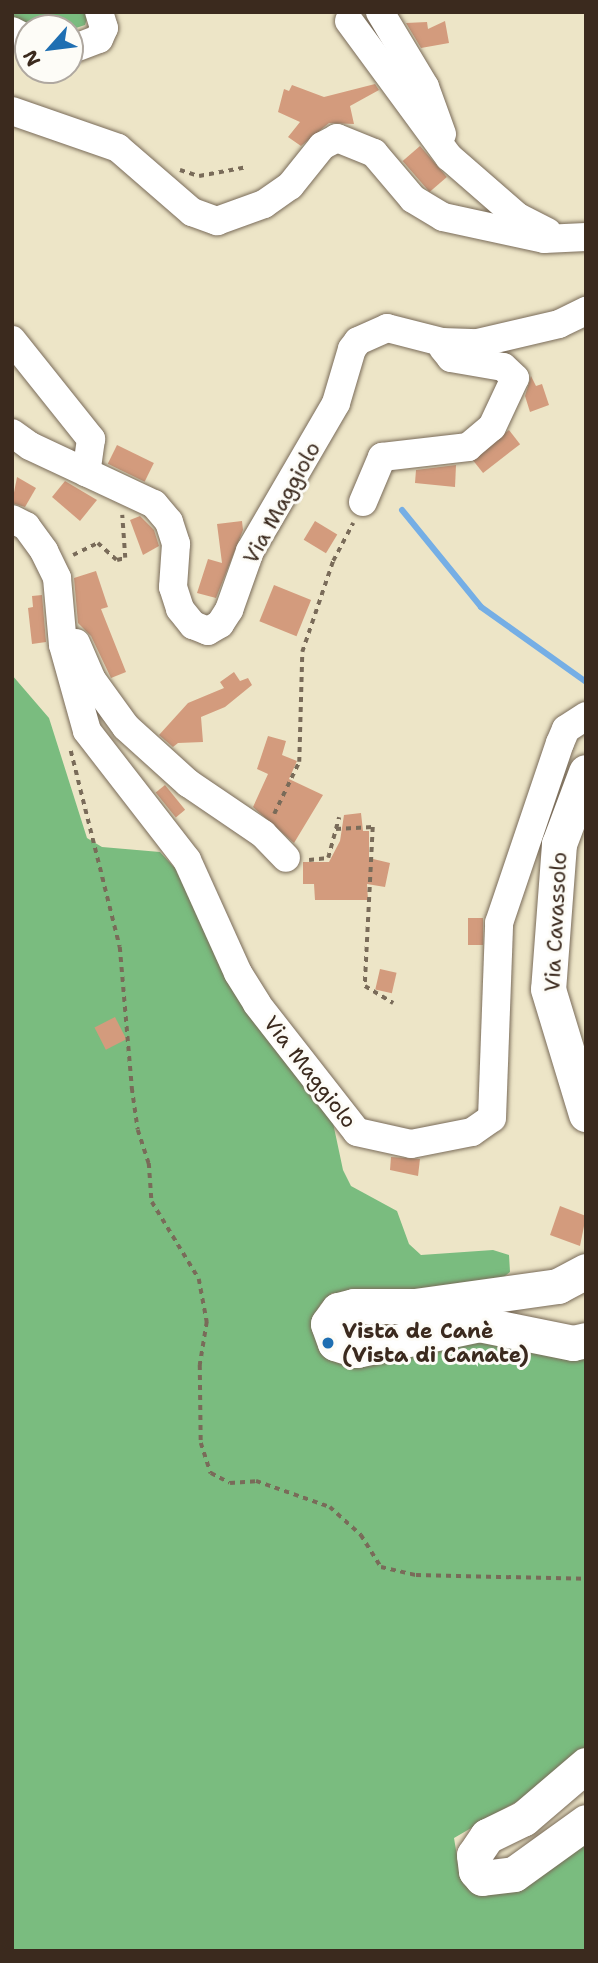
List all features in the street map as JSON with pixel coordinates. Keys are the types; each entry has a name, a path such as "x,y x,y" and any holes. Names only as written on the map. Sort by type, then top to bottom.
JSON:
{"main road":[{"name":"Via Cavassolo","path":"586,772 559,844 548,989 586,1114"},
{"path":"586,1271 558,1286 416,1306 354,1306 338,1310 328,1324 335,1343 348,1349 479,1324 573,1343 586,1340"},
{"path":"586,1765 524,1818 487,1836 474,1856 476,1871 482,1878 514,1874 586,1822"}],"street":[{"path":"84,47 91,45 103,34 99,12"},
{"path":"380,12 425,87 449,157"},
{"path":"349,21 449,157 518,217 574,238"},
{"path":"12,111 118,148 140,164 192,212 217,221 264,204 290,186 322,146 337,138 374,153 413,199 443,217 511,234 574,238"},
{"name":"Via Maggiolo","path":"12,433 86,473 154,504 169,522 176,544 173,587 180,609 193,625 208,631 220,624 229,610 250,551 331,414 352,349 358,341 387,328 442,342 507,339 586,311"},
{"path":"12,340 91,439 86,473"},
{"path":"363,502 382,457 468,447 492,427 515,377 503,367 451,358 442,342"},
{"name":"Via Maggiolo","path":"12,519 26,526 57,578 63,645 88,731 187,860 238,973 257,1004 339,1115 357,1132 375,1139 411,1144 472,1132 492,1118 499,923 560,743 566,729 586,716"},
{"path":"62,612 92,680 126,727 188,783 263,834 286,858"}],"path":[{"path":"140,164 170,166 200,176 247,167"},
{"path":"57,578 74,554 99,543 117,560 125,558 123,518 113,486"},
{"path":"263,834 299,762 303,652 333,561 363,502"},
{"path":"69,744 120,947 132,1088 138,1130 149,1163 152,1202 199,1279 207,1322 200,1366 201,1443 211,1473 230,1483 256,1481 330,1507 361,1535 381,1567 416,1575 586,1579"},
{"path":"286,858 328,858 339,817"},
{"path":"336,829 373,827 365,986 393,1003"}],"green space":[{"path":"12,12 89,13 84,25 84,14 14,14 14,22"},
{"path":"12,675 49,718 87,838 102,847 160,852 184,878 332,1118 343,1170 351,1186 397,1211 409,1244 421,1255 493,1250 509,1255 510,1272 496,1283 387,1293 332,1293 320,1305 318,1341 481,1336 586,1351 586,1748 561,1776 454,1838 460,1874 492,1894 536,1879 586,1842 586,1951 12,1951"}],"building":[{"path":"445,21 449,43 421,48 406,23 427,22 428,29"},
{"path":"375,84 379,90 350,106 354,124 329,123 301,146 288,137 300,122 278,112 284,89 289,91 292,85 324,97"},
{"path":"420,146 447,177 430,192 403,161"},
{"path":"531,376 536,386 542,384 549,405 530,412 525,396"},
{"path":"509,430 520,444 483,473 472,459"},
{"path":"117,445 154,463 145,482 108,464"},
{"path":"456,465 455,487 415,483 416,470"},
{"path":"17,477 36,488 25,507 12,503"},
{"path":"65,481 97,500 80,521 52,497"},
{"path":"140,516 154,530 159,546 143,555 130,520"},
{"path":"242,521 243,530 216,598 197,593 208,559 222,563 217,524"},
{"path":"315,521 337,534 326,553 304,540"},
{"path":"96,571 108,607 101,609 126,672 111,678 91,636 78,623 74,578"},
{"path":"274,585 311,600 296,636 259,621"},
{"path":"42,595 46,642 32,644 28,608 33,607 32,596"},
{"path":"234,672 240,681 248,678 252,685 225,707 201,717 203,742 178,743 173,747 159,735 188,703 224,688 220,682"},
{"path":"268,736 286,741 282,755 297,761 289,779 323,795 294,843 253,807 268,774 257,769"},
{"path":"165,785 185,810 176,817 156,793"},
{"path":"361,813 363,831 369,831 369,858 390,863 385,887 367,884 368,900 315,900 314,884 303,884 303,862 329,862 340,841 344,815"},
{"path":"468,918 483,918 483,945 468,945"},
{"path":"380,969 397,973 392,993 375,989"},
{"path":"115,1017 126,1039 106,1050 95,1027"},
{"path":"391,1157 420,1159 418,1176 390,1170"},
{"path":"560,1206 586,1216 580,1246 550,1235"}],"waterway":[{"path":"402,510 481,607 586,682"}],"place":[{"name":"Vista de Canè (Vista di Canate)","path":"328,1343"}]}
